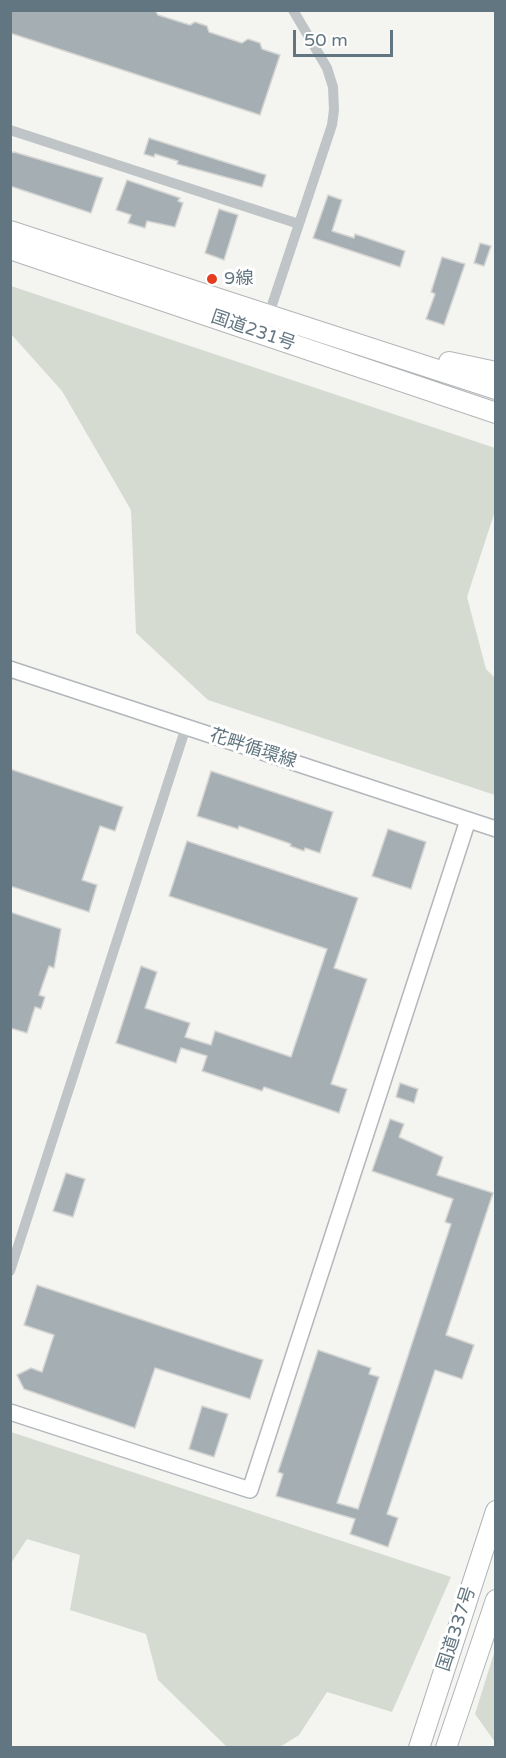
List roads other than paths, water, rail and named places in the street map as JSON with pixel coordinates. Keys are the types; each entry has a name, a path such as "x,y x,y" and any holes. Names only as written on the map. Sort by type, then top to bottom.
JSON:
{"highway":[{"name":"国道231号","path":"10,231 266,325 495,413"},
{"name":"国道231号","path":"10,249 266,325 495,372"},
{"name":"国道231号","path":"362,343 495,389"},
{"name":"国道337号","path":"420,1743 495,1511"},
{"name":"国道337号","path":"449,1747 495,1600"}],"street":[{"path":"266,325 332,125 334,110 333,87 327,68 291,11"},
{"path":"10,130 299,224"},
{"name":"花畔循環線","path":"10,669 495,829"},
{"path":"10,1271 186,727"},
{"path":"10,1412 250,1490 468,820"},
{"path":"420,1743 449,1747"}],"place":[{"name":"9線","path":"212,279"}]}
